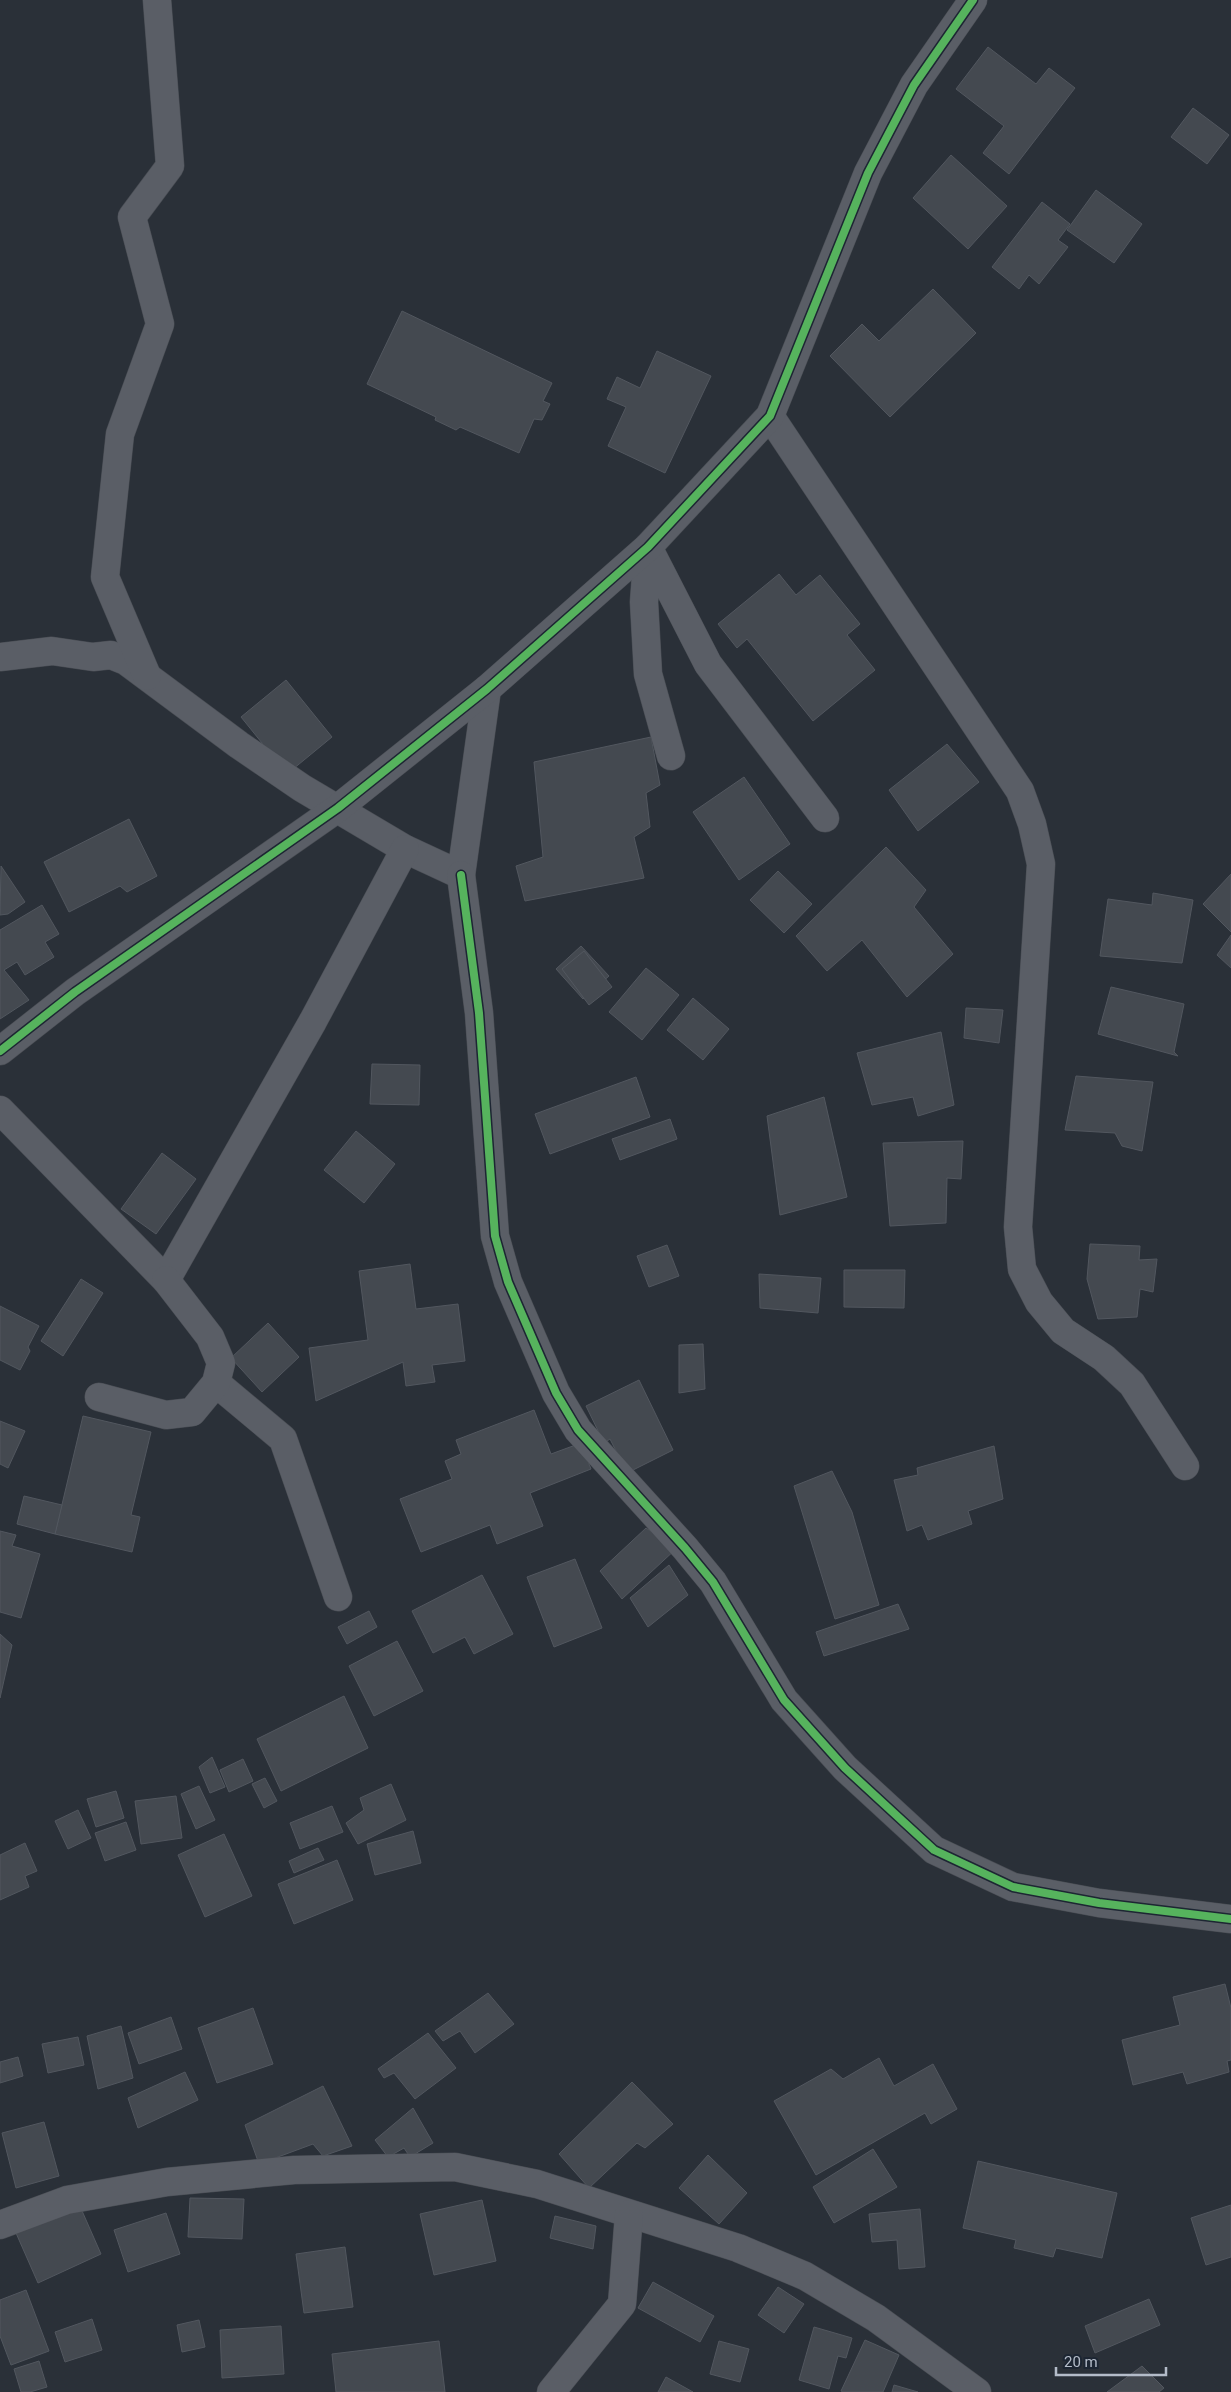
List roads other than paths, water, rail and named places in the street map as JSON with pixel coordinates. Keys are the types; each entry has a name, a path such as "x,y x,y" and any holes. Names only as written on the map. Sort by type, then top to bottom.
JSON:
{"street":[{"path":"147,676 105,577 120,434 160,324 132,217 170,166 157,0"},
{"path":"0,1051 75,992 338,808 487,689 648,547 770,416 868,173 914,85 973,0"},
{"path":"770,416 1020,791 1032,824 1041,864 1018,1227 1022,1269 1039,1302 1063,1331 1104,1358 1132,1384 1185,1466"},
{"path":"648,547 644,602 648,674 671,756"},
{"path":"648,547 708,664 825,818"},
{"path":"0,657 52,651 93,657 111,655 126,661 239,745 302,788 405,849 461,875"},
{"path":"487,689 461,875 479,1013 495,1236 508,1282 556,1394 578,1430 685,1548 713,1582 784,1700 845,1768 934,1850 1013,1887 1099,1903 1231,1919"},
{"path":"166,1280 313,1021 405,849"},
{"path":"0,1110 166,1280 210,1337 221,1363 216,1383 192,1412 166,1415 99,1397"},
{"path":"216,1383 283,1439 338,1598"},
{"path":"0,2225 67,2200 167,2182 294,2170 455,2167 537,2184 738,2248 805,2276 876,2318 976,2392"},
{"path":"551,2392 622,2304 630,2214"}]}
